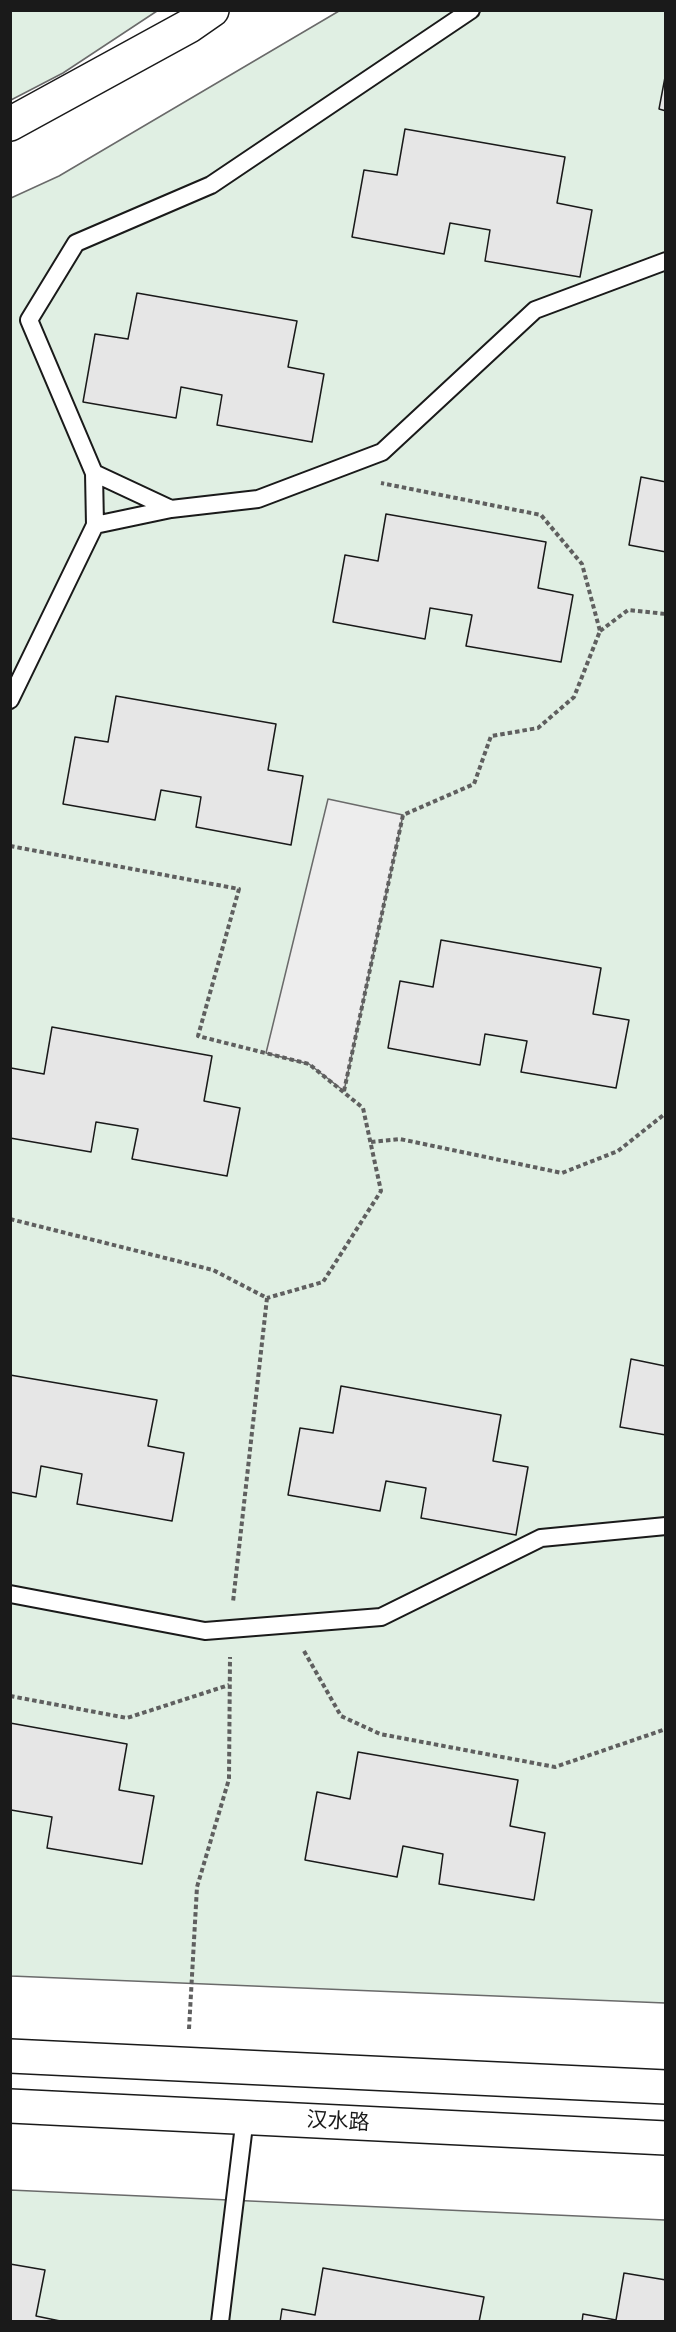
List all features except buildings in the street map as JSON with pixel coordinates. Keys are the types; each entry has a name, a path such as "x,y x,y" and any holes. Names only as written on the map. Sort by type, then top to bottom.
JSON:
{"main road":[{"path":"10,124 189,26 212,10"},
{"path":"10,2056 666,2087"},
{"name":"汉水路","path":"10,2106 666,2138"}],"lane":[{"path":"10,700 95,525 94,473 29,320 76,243 211,185 471,10"},
{"path":"95,525 171,509 258,499 382,452 535,310 666,261"},
{"path":"94,473 171,509"},
{"path":"10,1594 206,1631 381,1617 542,1538 666,1526"},
{"path":"220,2322 245,2117"}],"path":[{"path":"342,467 380,483 541,515 582,564 600,631"},
{"path":"344,1091 403,816 474,784 491,736 538,728 574,697 600,631 628,610 666,614"},
{"path":"10,846 240,889 198,1036 309,1064 344,1091 363,1108 381,1191 323,1282 267,1298 213,1270 10,1219"},
{"path":"371,1142 400,1139 562,1173 618,1151 666,1113"},
{"path":"187,2066 196,1887 229,1779 230,1629 267,1298"},
{"path":"289,1624 341,1716 380,1734 555,1767 666,1729"},
{"path":"10,1696 128,1718 229,1685"}],"green space":[{"path":"11,10 157,11 63,73 11,100"},
{"path":"339,11 665,11 665,2003 11,1976 11,198 59,176"},
{"path":"10,2190 665,2220 665,2321 11,2321"}],"shaded area":[{"path":"328,799 403,815 344,1091 309,1064 266,1053"}]}
